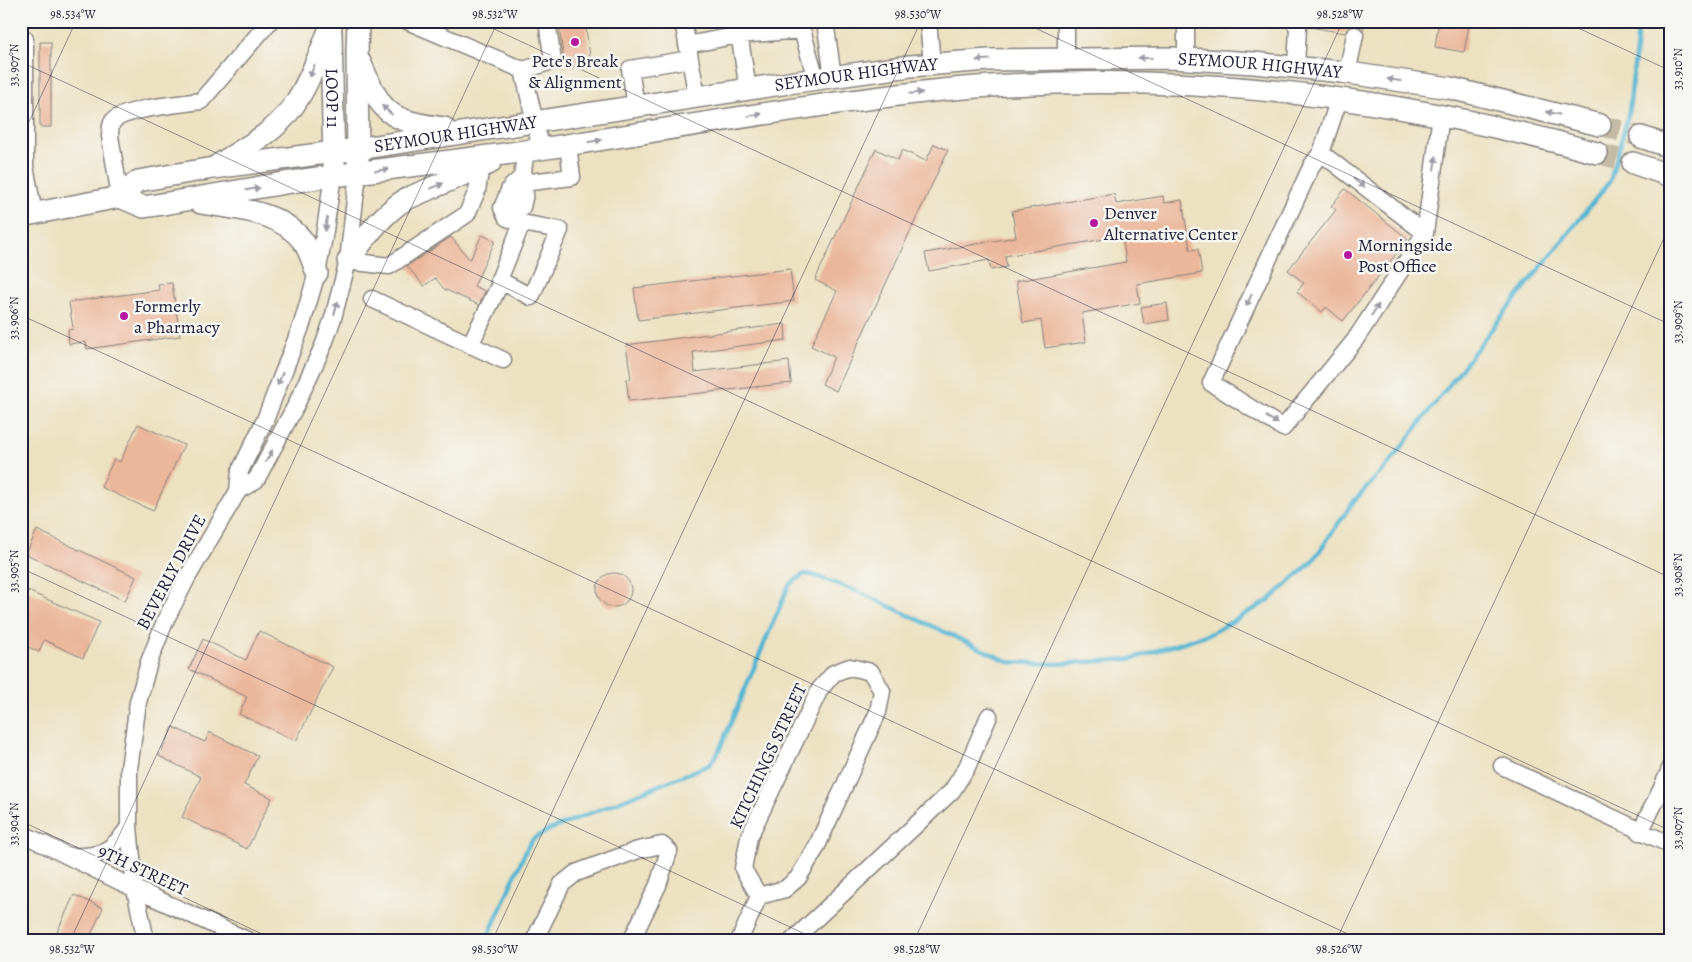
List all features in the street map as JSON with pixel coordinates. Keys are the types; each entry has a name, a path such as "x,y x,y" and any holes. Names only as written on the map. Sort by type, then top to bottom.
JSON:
{"main road":[{"name":"LOOP 11","path":"358,21 358,173"},
{"name":"LOOP 11","path":"331,24 334,176"},
{"path":"213,168 267,133 291,110 306,86 331,24"},
{"path":"357,53 374,94 389,113 416,124 467,131"},
{"name":"SEYMOUR HIGHWAY","path":"28,215 120,197 138,181 213,168 357,149 825,78 932,64 1007,59 1186,59 1222,60 1296,67 1450,88 1600,125"},
{"path":"1007,59 1008,85"},
{"path":"1222,60 1223,87"},
{"path":"1339,99 1347,73"},
{"name":"SEYMOUR HIGHWAY","path":"120,197 144,207 334,176 527,151 789,110 908,94 1008,85 1168,83 1339,99 1441,116 1553,140 1597,153"},
{"path":"784,84 789,110"},
{"path":"1441,116 1450,88"},
{"path":"1642,137 1671,147"},
{"path":"348,261 377,224 395,206 406,199 481,167 527,151"},
{"path":"1633,163 1671,176"},
{"path":"186,200 252,212 278,220 303,242 317,273"}],"street":[{"path":"120,197 110,136 110,128 113,121 127,113 201,101 270,21"},
{"path":"407,21 523,70 553,61 547,21"},
{"path":"683,21 697,97"},
{"path":"825,21 825,78"},
{"path":"928,21 932,64"},
{"path":"1066,21 1066,58"},
{"path":"1186,21 1186,59"},
{"path":"1292,21 1298,27 1296,67"},
{"path":"636,106 630,69 689,52 738,28 803,26 825,78"},
{"path":"738,28 748,89"},
{"path":"1347,73 1355,35"},
{"path":"21,39 25,39 25,166 28,215"},
{"path":"522,183 534,121 523,70"},
{"path":"1339,99 1321,153 1312,165 1211,384 1284,428 1355,340 1425,233 1441,116"},
{"path":"501,282 531,297 560,230 518,218 507,218 502,208 510,188 522,183 572,177 568,145"},
{"path":"1321,153 1425,233"},
{"path":"348,261 389,266 467,214 477,190 481,167"},
{"name":"BEVERLY DRIVE","path":"238,491 256,480 295,407 328,333 348,261 358,173"},
{"name":"BEVERLY DRIVE","path":"146,941 135,889 129,828 130,761 138,702 156,640 175,599 238,491 240,471 264,420 302,324 317,273 334,176"},
{"path":"470,345 501,282 499,280 518,218"},
{"path":"372,299 502,360"},
{"path":"302,324 328,333"},
{"name":"KITCHINGS STREET","path":"850,667 871,672 882,691 878,712 816,848 798,878 785,889 759,896 744,870 749,836 820,689 834,673 850,667"},
{"path":"792,941 952,791 967,767 989,716"},
{"path":"1502,766 1671,845"},
{"path":"1640,832 1671,767"},
{"path":"68,856 86,857 103,852 118,842 129,828"},
{"name":"9TH STREET","path":"21,833 135,889 249,941"},
{"path":"534,941 562,884 576,873 638,850 662,845 669,851 658,885 631,941"},
{"path":"739,941 759,896"}],"building":[{"name":"Pete's Break & Alignment","path":"558,21 585,21 591,64 565,67"},
{"path":"1311,21 1365,21 1363,30 1358,25 1352,25 1345,33 1310,27"},
{"path":"1439,21 1470,21 1464,52 1435,47"},
{"path":"40,42 51,42 51,127 40,127"},
{"path":"934,144 948,150 836,391 822,384 834,357 811,346 837,291 815,280 876,149 898,160 902,150 926,161"},
{"name":"Morningside Post Office","path":"1345,189 1408,239 1343,321 1326,307 1322,312 1297,292 1304,283 1288,270 1336,210 1331,206"},
{"path":"1114,194 1116,204 1163,196 1164,203 1182,200 1190,250 1198,249 1202,273 1137,284 1140,303 1082,313 1086,342 1045,348 1041,320 1023,323 1016,281 1126,262 1122,236 1005,256 1007,267 991,270 989,260 929,271 925,253 1016,237 1012,211"},
{"path":"482,235 495,241 474,286 485,291 479,305 444,289 435,278 424,286 407,266 451,237 470,260"},
{"path":"790,269 794,301 638,320 634,288"},
{"name":"Formerly a Pharmacy","path":"172,283 180,336 87,349 86,342 69,344 68,330 73,329 69,302 159,290 158,284"},
{"path":"1167,303 1169,320 1144,324 1141,307"},
{"path":"785,324 786,340 693,352 695,372 789,361 791,383 629,401 626,379 631,379 626,345"},
{"path":"138,424 184,445 153,511 101,487 114,459 120,462"},
{"path":"37,530 136,577 125,601 26,554"},
{"path":"614,573 621,574 626,578 630,583 630,597 626,602 621,606 614,607 607,606 602,602 598,597 597,590 598,583 602,578 607,574"},
{"path":"21,588 99,622 83,658 44,640 39,652 21,644"},
{"path":"259,631 333,667 296,741 239,714 247,697 189,669 203,639 246,660"},
{"path":"173,727 205,742 209,732 258,756 244,785 272,798 247,849 182,817 201,777 159,756"},
{"path":"74,895 103,908 88,941 53,941"}],"waterway":[{"path":"486,941 527,848 533,839 549,830 709,765 718,753 789,585 804,574 813,575 859,592 1009,662 1057,664 1131,659 1212,633 1268,601 1312,562 1353,502 1388,465 1498,321 1610,181 1629,112 1639,21"}],"tunnel":[{"path":"1355,35 1358,21"},
{"path":"1600,125 1641,137"},
{"path":"1597,153 1633,163"}],"place":[{"name":"Pete's Break & Alignment","path":"575,42"},
{"name":"Denver Alternative Center","path":"1094,223"},
{"name":"Morningside Post Office","path":"1348,255"},
{"name":"Formerly a Pharmacy","path":"124,316"}]}
